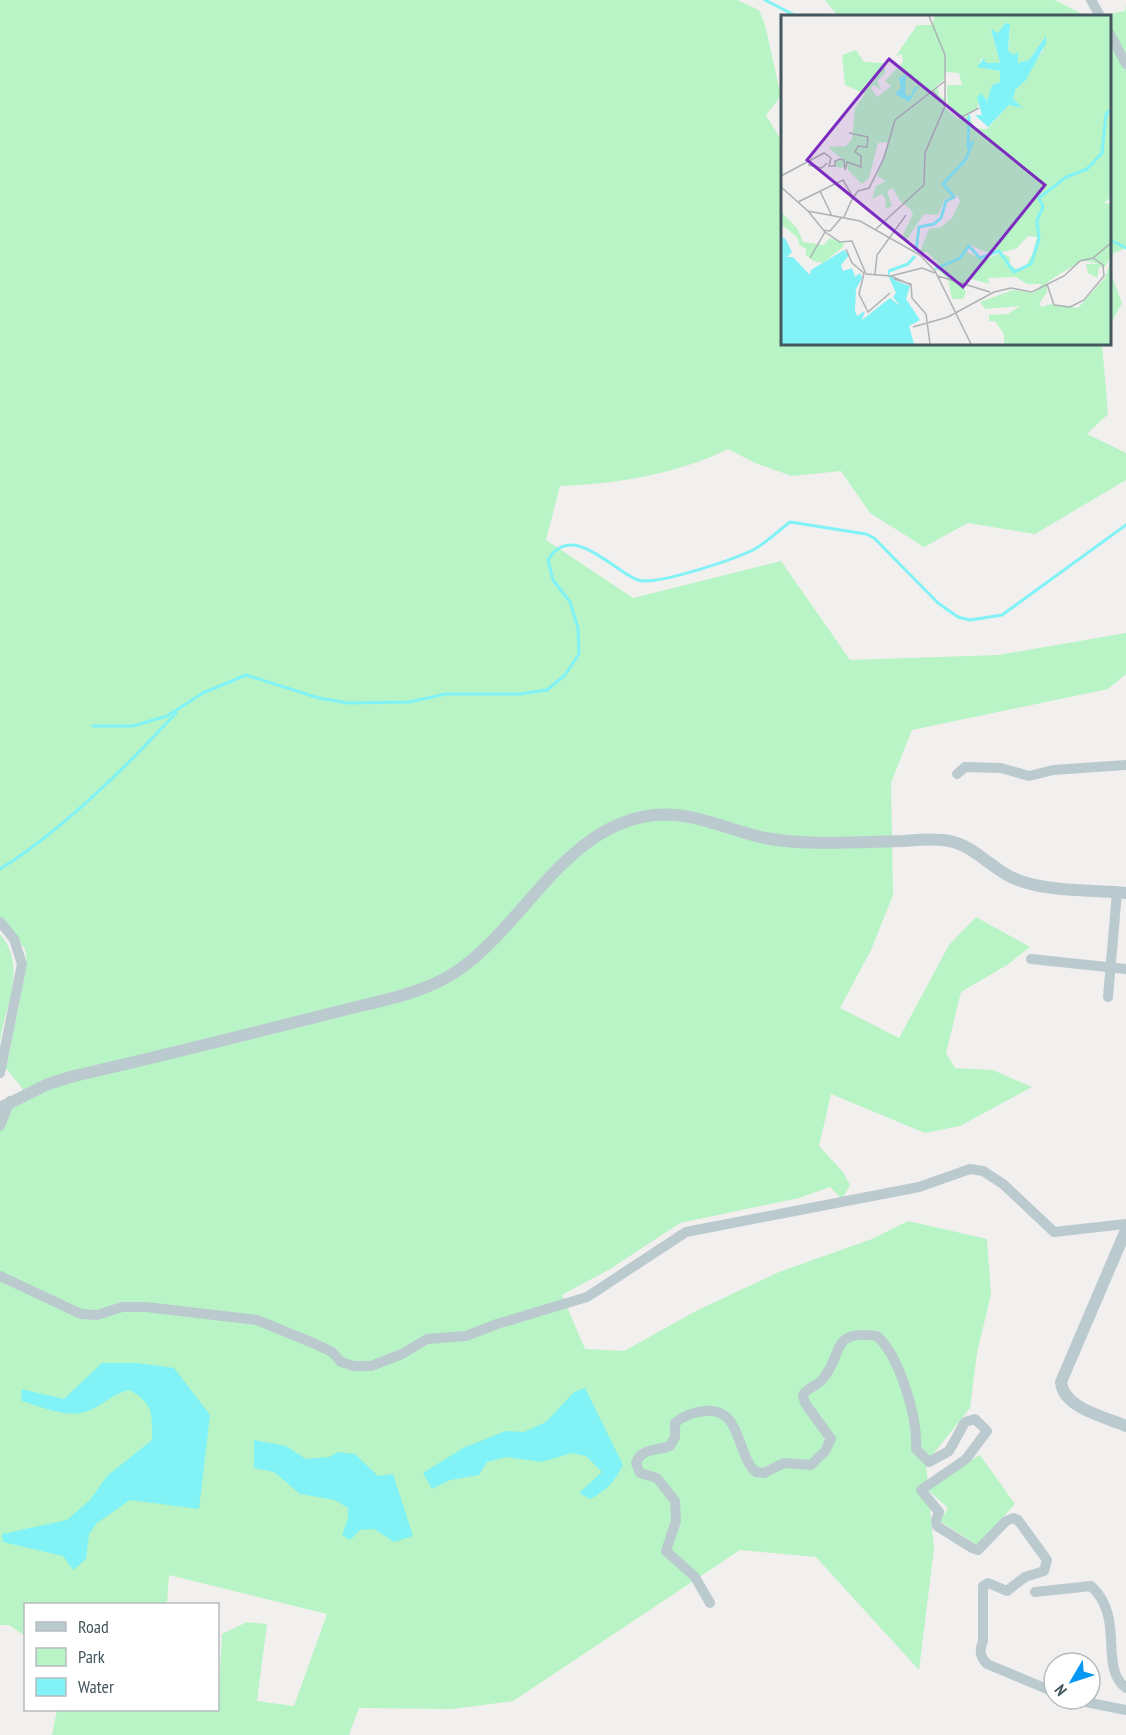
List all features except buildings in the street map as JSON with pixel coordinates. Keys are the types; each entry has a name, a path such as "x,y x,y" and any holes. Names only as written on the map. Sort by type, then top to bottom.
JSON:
{"street":[{"path":"1091,0 1099,15"},
{"path":"1111,36 1126,64"},
{"path":"957,774 965,767 1001,768 1029,776 1053,770 1126,765"},
{"path":"0,1126 5,1105 74,1077 243,1036 434,984 463,967 490,945 568,860 589,841 633,819 670,814 691,817 767,838 784,840 853,842 945,840 968,848 1016,880 1041,885 1121,893 1108,997"},
{"path":"0,922 14,939 22,964 0,1073"},
{"path":"1031,959 1126,969"},
{"path":"0,1276 81,1314 97,1315 122,1307 146,1307 257,1320 332,1352 341,1362 354,1366 371,1366 402,1354 427,1339 466,1336 496,1324 587,1297 687,1232 919,1187 970,1169 983,1172 1004,1184 1054,1232 1126,1224"},
{"path":"1126,1230 1061,1382 1065,1395 1075,1404 1126,1426"},
{"path":"710,1603 695,1577 666,1551 676,1521 675,1501 657,1478 640,1473 636,1463 639,1457 647,1451 670,1446 675,1437 675,1424 680,1419 693,1412 711,1410 729,1419 739,1437 747,1462 756,1472 764,1473 784,1463 810,1465 825,1451 831,1439 805,1402 803,1395 807,1388 820,1381 842,1340 851,1335 877,1336 888,1346 894,1358 917,1432 916,1449 922,1458 929,1462 950,1451 965,1422 975,1419 987,1431 985,1437 966,1459 921,1490 939,1512 936,1520 937,1526 972,1548 978,1550 1006,1521 1013,1518 1018,1520 1041,1550 1047,1560 1044,1571 1026,1577 1007,1591 988,1583 983,1586 983,1631 980,1648 981,1658 987,1664 1042,1687"},
{"path":"1035,1592 1091,1586 1099,1593 1110,1612 1115,1673 1126,1688"},
{"path":"1102,1705 1126,1710"}],"green space":[{"path":"0,0 737,0 759,10 765,25 781,96 766,115 781,140 781,345 1102,345 1108,414 1087,434 1126,453 1126,480 1035,534 968,523 924,547 870,513 841,471 792,476 755,463 728,449 688,465 646,476 603,483 560,486 546,540 633,598 781,561 850,660 998,655 1126,633 1126,674 1108,689 912,730 891,783 893,895 871,950 840,1008 899,1038 949,945 976,917 1030,947 1007,965 961,992 946,1053 955,1068 993,1070 1032,1087 960,1126 925,1133 831,1094 819,1146 843,1172 850,1185 842,1199 830,1187 799,1198 680,1223 610,1269 562,1295 585,1349 624,1351 696,1311 779,1272 872,1239 908,1221 987,1239 991,1294 977,1353 970,1408 926,1463 928,1485 980,1455 1015,1504 977,1545 940,1521 948,1508 928,1490 934,1548 919,1670 816,1557 740,1550 513,1701 452,1709 359,1708 349,1735 52,1735 57,1711 219,1711 222,1634 247,1622 267,1624 257,1701 294,1706 327,1614 169,1575 167,1603 24,1603 24,1635 9,1625 0,1625 0,1115 25,1092 6,1068 27,963 25,949 0,918"},
{"path":"825,0 1055,0 1084,15 837,15"},
{"path":"1126,5 1126,248 1111,255 1111,15 1103,15 1125,11"},
{"path":"1111,274 1122,303 1111,323"},
{"path":"0,934 13,960 14,973 0,1042"}],"water":[{"path":"102,1363 137,1363 174,1368 210,1415 199,1509 130,1500 97,1523 89,1534 86,1559 73,1570 63,1556 3,1542 2,1534 67,1520 90,1500 107,1476 152,1440 150,1410 144,1400 130,1390 88,1411 63,1413 22,1401 21,1389 64,1399"},
{"path":"585,1388 623,1465 613,1481 601,1493 590,1499 579,1493 602,1472 586,1456 572,1453 542,1462 507,1457 487,1462 479,1475 450,1480 432,1489 423,1473 463,1448 506,1431 524,1432 546,1422 574,1392"},
{"path":"254,1440 286,1446 306,1459 329,1457 338,1452 355,1454 378,1476 393,1474 413,1536 394,1542 374,1529 360,1530 350,1540 342,1535 348,1518 348,1508 335,1500 300,1494 274,1472 254,1468"}],"waterway":[{"path":"765,0 794,15"},
{"path":"1111,240 1126,248"},
{"path":"93,726 133,726 167,716 203,693 246,675 319,698 348,703 409,702 446,694 520,694 547,690 565,675 579,654 578,628 570,602 553,580 548,560 558,549 569,545 593,552 628,575 638,580 648,581 696,571 753,550 790,522 866,534 874,538 938,603 958,617 970,620 1002,615 1126,525"},
{"path":"0,869 47,836 93,797 176,713"}]}
